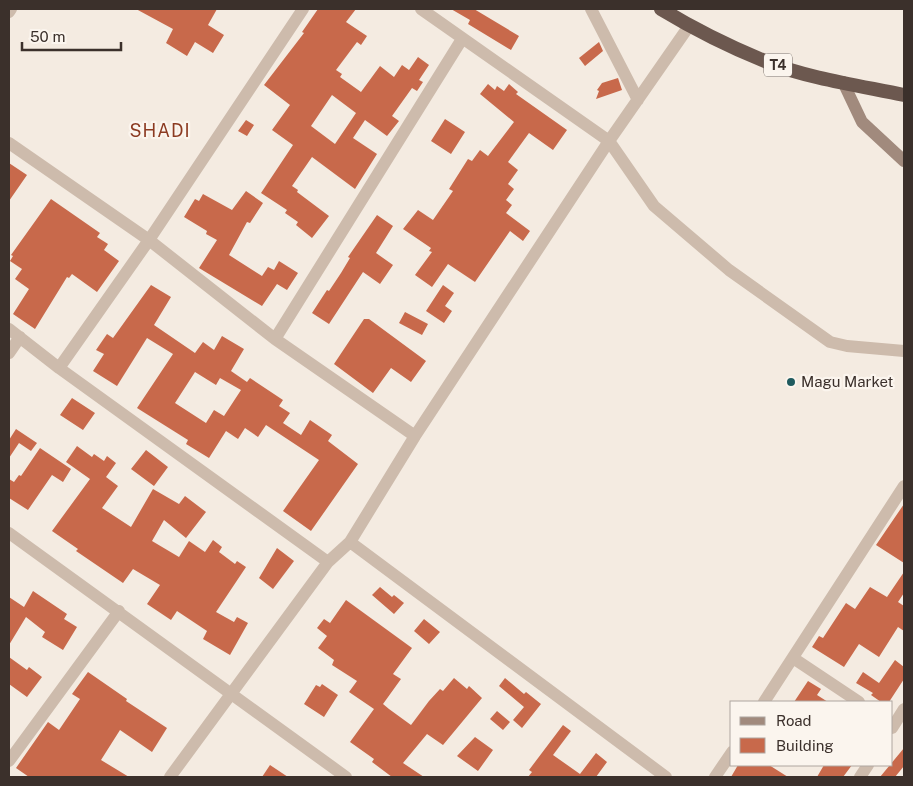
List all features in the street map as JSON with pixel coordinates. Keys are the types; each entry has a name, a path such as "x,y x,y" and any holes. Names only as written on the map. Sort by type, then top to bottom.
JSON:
{"highway":[{"name":"T4","path":"661,9 676,13 689,26 768,62 842,82 904,95"}],"main road":[{"path":"842,82 862,122 904,161"}],"street":[{"path":"59,368 149,240 303,9"},
{"path":"421,9 609,141 654,206 729,270 830,342 847,346 904,351"},
{"path":"591,9 638,100"},
{"path":"170,777 233,694 328,562 350,542 415,436 609,141 689,26"},
{"path":"275,339 462,39"},
{"path":"9,142 149,240 275,339 415,436"},
{"path":"9,329 59,368 328,562"},
{"path":"9,353 20,338"},
{"path":"765,701 904,486"},
{"path":"10,536 119,611 346,777"},
{"path":"350,542 666,777"},
{"path":"9,762 119,611"},
{"path":"793,658 857,701"},
{"path":"893,725 904,709"},
{"path":"715,777 730,755"},
{"path":"860,777 867,766"}],"building":[{"path":"136,9 217,9 208,25 224,35 213,53 195,42 187,56 166,43 173,29"},
{"path":"318,9 356,9 346,22 367,36 361,45 357,42 336,70 342,74 340,77 361,92 380,66 394,77 402,65 409,70 418,57 429,65 419,80 423,82 417,91 412,88 392,116 399,121 387,136 365,120 353,138 377,154 355,189 312,157 292,186 298,190 297,192 329,216 312,238 296,225 298,222 285,213 287,210 261,193 293,145 272,130 290,105 264,85 304,33 302,32","holes":["332,95 356,113 335,144 311,126"]},
{"path":"451,9 474,9 519,36 511,50 468,24 470,20"},
{"path":"599,42 603,51 585,66 579,58"},
{"path":"618,78 622,90 596,99 599,91 597,90 602,83"},
{"path":"488,84 495,90 497,86 504,91 509,84 518,92 516,94 567,130 553,150 529,133 508,162 518,170 508,184 514,189 506,200 512,205 506,213 530,231 523,241 510,231 475,282 448,264 432,287 415,275 432,252 429,251 431,248 403,229 418,210 433,220 453,191 449,189 468,159 472,161 480,150 488,156 514,122 480,94"},
{"path":"445,119 465,132 451,154 431,141"},
{"path":"246,120 254,125 247,136 238,131"},
{"path":"9,163 27,175 9,201"},
{"path":"246,191 263,203 250,223 247,222 229,255 262,276 268,267 274,270 279,261 298,273 287,290 277,284 262,306 199,268 217,240 206,234 207,231 184,217 195,199 199,201 203,194 232,210"},
{"path":"51,199 100,233 97,237 108,244 104,250 119,261 97,292 72,274 69,278 67,277 35,329 13,314 29,289 15,279 22,269 10,261 13,256 11,255"},
{"path":"377,215 393,226 376,253 393,265 380,284 363,272 329,324 312,313 341,273 350,258 348,257"},
{"path":"151,285 171,297 154,325 195,353 203,342 214,350 222,336 244,349 231,371 247,382 250,378 283,400 279,406 290,413 283,423 301,435 310,420 332,435 328,441 358,464 311,531 283,511 319,460 266,425 258,437 245,428 238,439 226,431 209,458 186,444 188,440 137,408 173,354 147,338 117,386 93,371 104,354 96,350 107,334 113,338","holes":["195,372 216,385 220,378 241,390 224,416 214,410 206,423 175,403"]},
{"path":"443,285 454,293 445,306 452,311 444,323 426,311"},
{"path":"405,312 428,324 422,335 399,323"},
{"path":"364,319 369,319 426,361 411,382 391,368 373,393 334,364"},
{"path":"72,398 95,413 83,430 60,415"},
{"path":"16,429 37,443 31,451 19,443 9,458 9,440"},
{"path":"77,446 92,457 94,454 104,461 107,456 116,463 106,477 118,486 102,508 131,527 153,489 179,504 185,496 206,512 186,538 164,520 152,541 179,557 189,541 205,552 213,540 222,547 219,552 235,564 237,561 246,567 216,612 234,622 237,617 248,623 230,655 203,639 207,631 177,611 171,620 147,604 160,585 133,569 123,583 76,551 78,549 52,531 90,479 66,462"},
{"path":"40,448 71,469 63,482 52,475 28,510 9,498 9,479 14,482 19,475 21,476"},
{"path":"146,450 168,467 154,486 131,469"},
{"path":"904,504 904,563 876,545"},
{"path":"277,548 294,561 273,589 259,578"},
{"path":"904,572 904,593 898,602 904,606 904,631 898,627 879,657 859,644 844,667 812,647 819,636 823,638 846,603 855,609 870,587 887,597"},
{"path":"380,587 392,597 394,595 404,603 394,614 372,595"},
{"path":"33,591 67,614 64,619 77,627 63,650 42,637 45,632 26,617 9,645 9,597 24,607"},
{"path":"346,600 412,648 393,674 401,679 383,704 411,725 429,701 440,689 443,691 454,678 467,689 469,686 482,698 443,745 427,734 403,763 424,777 392,777 372,762 374,759 350,742 374,709 349,692 357,681 332,665 334,660 318,648 327,636 317,628 324,619 330,623"},
{"path":"424,619 440,632 429,644 414,631"},
{"path":"9,657 27,670 29,667 42,677 27,697 9,684"},
{"path":"895,660 904,667 904,679 890,701 880,701 871,695 873,693 856,683 863,672 879,683"},
{"path":"88,672 127,699 126,701 167,728 152,752 120,730 101,760 129,777 29,777 16,768 48,722 59,730 80,699 72,694"},
{"path":"505,678 524,694 526,692 541,704 522,728 513,720 524,707 499,686"},
{"path":"808,681 821,689 817,695 826,701 795,701"},
{"path":"322,684 338,695 324,717 304,704 316,685 320,687"},
{"path":"497,711 510,722 503,730 490,719"},
{"path":"563,725 571,731 553,755 580,774 596,753 607,762 596,777 528,777 532,772 529,770"},
{"path":"475,737 493,750 478,771 457,756"},
{"path":"904,748 904,766 895,777 880,777 889,766 893,766 893,761"},
{"path":"270,765 288,777 262,777"},
{"path":"737,766 771,766 788,777 731,777"},
{"path":"823,766 851,766 843,777 817,777"}],"place":[{"name":"Magu Market","path":"791,382"}],"district":[{"name":"SHADI","path":"160,131"}]}
